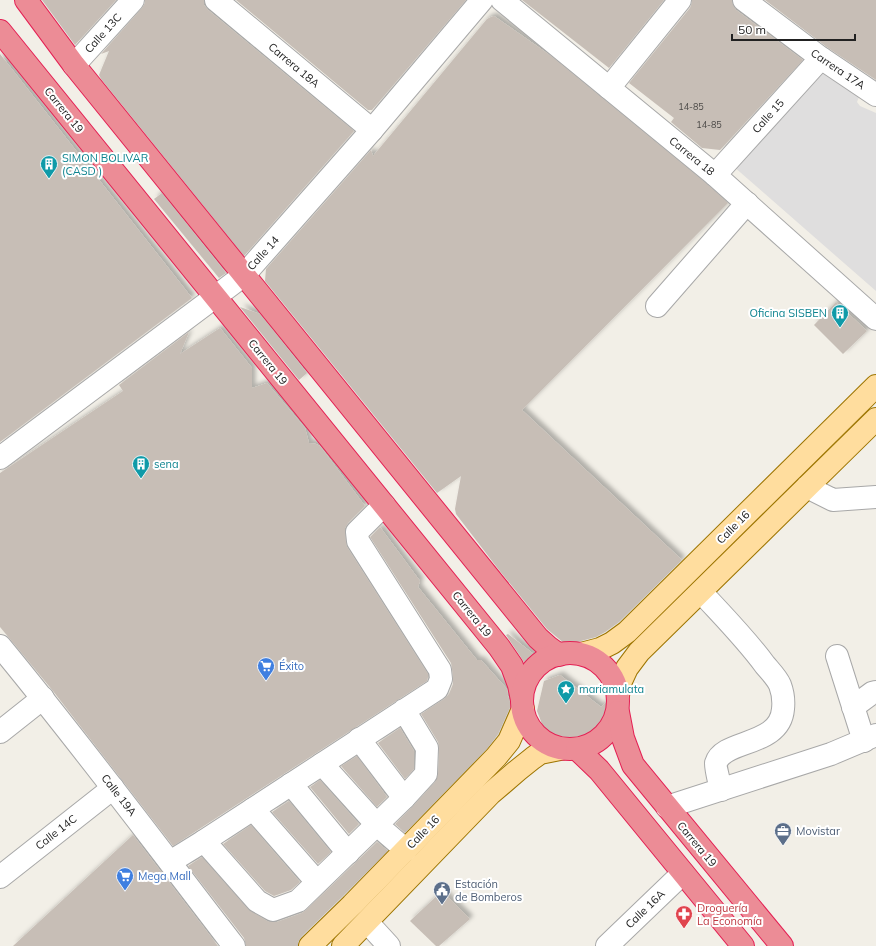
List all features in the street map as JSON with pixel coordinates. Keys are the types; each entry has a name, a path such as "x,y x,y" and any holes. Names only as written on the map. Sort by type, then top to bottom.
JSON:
{"highway":[{"path":"26,0 74,66 538,638 559,654"},
{"name":"Carrera 19","path":"0,31 499,647 512,666 519,685 522,704"},
{"path":"559,654 581,654 597,661 609,672 617,687 618,704 613,724 606,734 593,744 569,749 552,746 538,738 528,724 522,704 523,691 526,682 533,671 543,662 559,654"},
{"name":"Carrera 19","path":"618,704 623,738 633,765 782,946"},
{"path":"569,749 599,770 743,946"}],"main road":[{"name":"Calle 16","path":"581,654 600,649 612,643 627,632 876,386"},
{"path":"618,704 621,681 627,668 640,652 876,419"},
{"name":"Calle 16","path":"310,946 496,757 509,741 522,704"},
{"name":"Calle 16","path":"343,946 490,794 540,753 569,749"}],"street":[{"name":"Calle 13C","path":"74,66 132,0"},
{"name":"Carrera 18A","path":"216,0 372,130"},
{"name":"Calle 14","path":"0,458 244,275 372,130 482,0"},
{"name":"Carrera 18","path":"502,0 715,175 876,319"},
{"path":"609,88 680,0"},
{"name":"Carrera 17A","path":"744,0 821,58 876,95"},
{"name":"Calle 15","path":"715,175 821,58"},
{"path":"657,306 747,203"},
{"path":"807,487 833,500 876,497"},
{"path":"170,862 437,688 441,679 440,670 358,541 357,532 384,505"},
{"path":"701,592 751,646 780,684 784,699 783,714 778,724 770,732 721,754 716,764 721,790"},
{"name":"Calle 19A","path":"0,646 43,698 234,946"},
{"path":"667,807 831,754 870,738 853,707 837,656"},
{"path":"853,707 872,693 876,692"},
{"path":"0,732 43,698"},
{"path":"204,841 257,901 273,910 298,901 377,825 426,774 427,748 404,710"},
{"path":"359,739 404,798"},
{"path":"322,764 377,825 406,850"},
{"path":"291,784 348,853"},
{"name":"Calle 14C","path":"0,877 113,788"},
{"path":"253,809 317,882"},
{"name":"Calle 16A","path":"607,946 684,873"},
{"path":"367,922 389,946"}],"shaded area":[{"path":"818,69 861,93 857,102 860,106 876,113 876,291 733,166"}],"building":[{"path":"42,0 116,0 75,45"},
{"path":"145,0 204,0 204,5 208,10 354,131 244,256 99,75 109,51 101,54 142,8"},
{"path":"236,0 466,0 372,110 368,110"},
{"path":"522,0 664,0 609,68"},
{"path":"692,0 732,0 736,10 803,60 720,150 702,148 671,122 674,118 629,83 690,8"},
{"path":"765,0 876,0 876,80 828,48"},
{"path":"494,16 551,56 728,203 522,410 682,560 619,622 596,637 577,642 570,648 547,629 456,514 455,509 461,476 437,493 265,281 266,269 371,150 373,156 487,19"},
{"name":"SIMON BOLIVAR (CASD )","path":"0,54 192,298 0,442"},
{"path":"162,193 226,273 219,278 154,199"},
{"name":"Oficina SISBEN","path":"836,302 867,331 843,354 814,325"},
{"path":"240,307 260,314 307,373 299,380"},
{"path":"220,328 252,368 252,388 267,383 305,428 309,443 320,446 365,506 345,528 347,547 428,674 428,677 427,681 173,846 53,691 0,627 0,473 123,391 119,385 189,332 180,354"},
{"path":"380,527 420,581 418,587 477,660 481,660 507,689 507,696 511,705 498,734 487,749 405,833 395,824 435,782 438,774 438,742 421,714 449,694 453,684 453,678 451,663 370,537"},
{"path":"508,634 540,659 540,664 530,673 506,635"},
{"path":"560,675 601,707 607,701 609,704 606,708 608,727 601,736 590,743 580,737 574,737 568,740 564,737 552,738 544,729 537,711 544,681"},
{"path":"400,728 414,751 414,769 405,779 378,743"},
{"path":"357,756 387,797 377,807 341,766"},
{"path":"320,780 359,824 349,834 310,787"},
{"path":"289,801 331,852 318,864 272,812"},
{"path":"251,825 300,882 291,890 274,896 265,891 223,844"},
{"name":"Mega Mall","path":"133,835 218,946 13,946"},
{"path":"377,842 388,851 301,937 298,942 298,946 246,946 244,938 188,866 202,857 248,909 267,921 277,922 302,913 306,910"},
{"name":"Estación de Bomberos","path":"442,891 470,919 439,946 436,946 410,921"}],"place":[{"name":"SIMON BOLIVAR (CASD )","path":"49,179"},
{"name":"Oficina SISBEN","path":"840,328"},
{"name":"sena","path":"141,479"},
{"name":"Éxito","path":"266,681"},
{"name":"mariamulata","path":"566,704"},
{"name":"Movistar","path":"783,846"},
{"name":"Mega Mall","path":"125,891"},
{"name":"Estación de Bomberos","path":"442,905"},
{"name":"Droguería La Economía","path":"684,929"}]}
